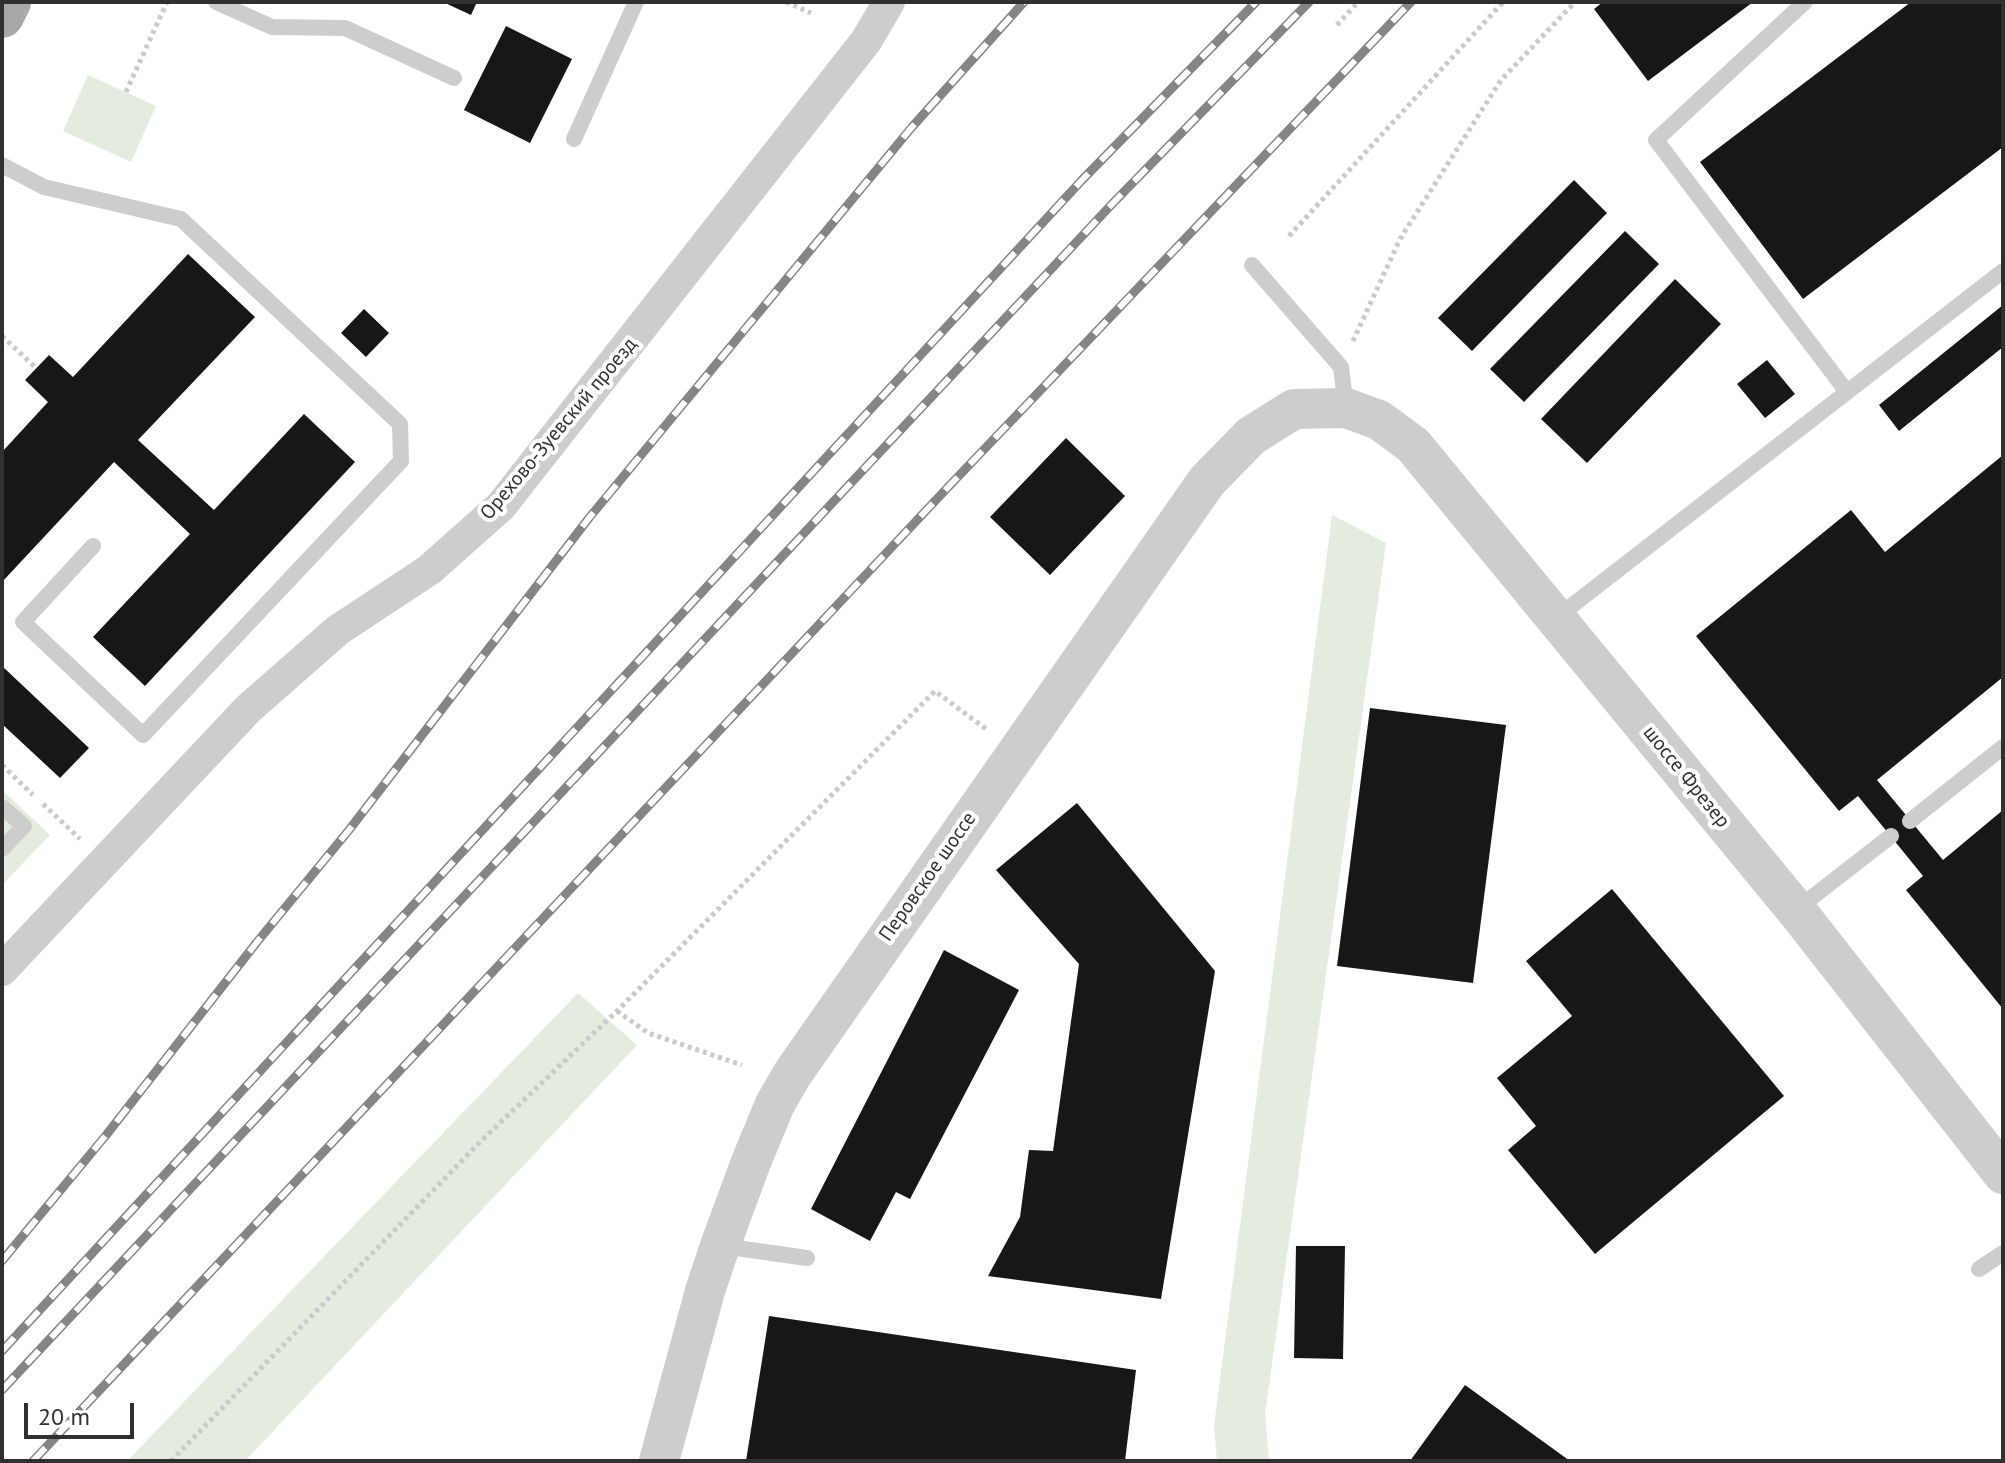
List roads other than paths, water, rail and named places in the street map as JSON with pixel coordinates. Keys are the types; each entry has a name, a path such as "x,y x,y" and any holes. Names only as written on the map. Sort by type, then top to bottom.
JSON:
{"main road":[{"path":"2,16 9,2"}],"street":[{"name":"Орехово-Зуевский проезд","path":"2,970 248,709 338,630 429,570 501,506 866,41 889,2"},
{"name":"шоссе Фрезер","path":"1346,408 1379,420 1413,445 1796,910 2003,1174"},
{"name":"Перовское шоссе","path":"659,1461 720,1246 775,1104 793,1073 1207,481 1251,436 1294,409 1346,408"}],"lane":[{"path":"216,2 272,27 345,28 454,78"},
{"path":"574,139 636,2"},
{"path":"1805,2 1656,140 1847,392"},
{"path":"2,165 44,187 181,219 400,424 401,461 143,735 23,622 93,546"},
{"path":"1252,265 1341,367 1346,408"},
{"path":"1556,618 2003,271"},
{"path":"1910,821 2003,747"},
{"path":"2,807 24,826 2,849"},
{"path":"1796,910 1891,836"},
{"path":"720,1246 807,1258"},
{"path":"1979,1269 2003,1253"}],"railway":[{"path":"2,1261 349,830 589,518 912,127 1024,2"},
{"path":"2,1351 1082,180 1256,2"},
{"path":"2,1390 1113,203 1309,2"},
{"path":"33,1461 951,484 1411,2"}]}
